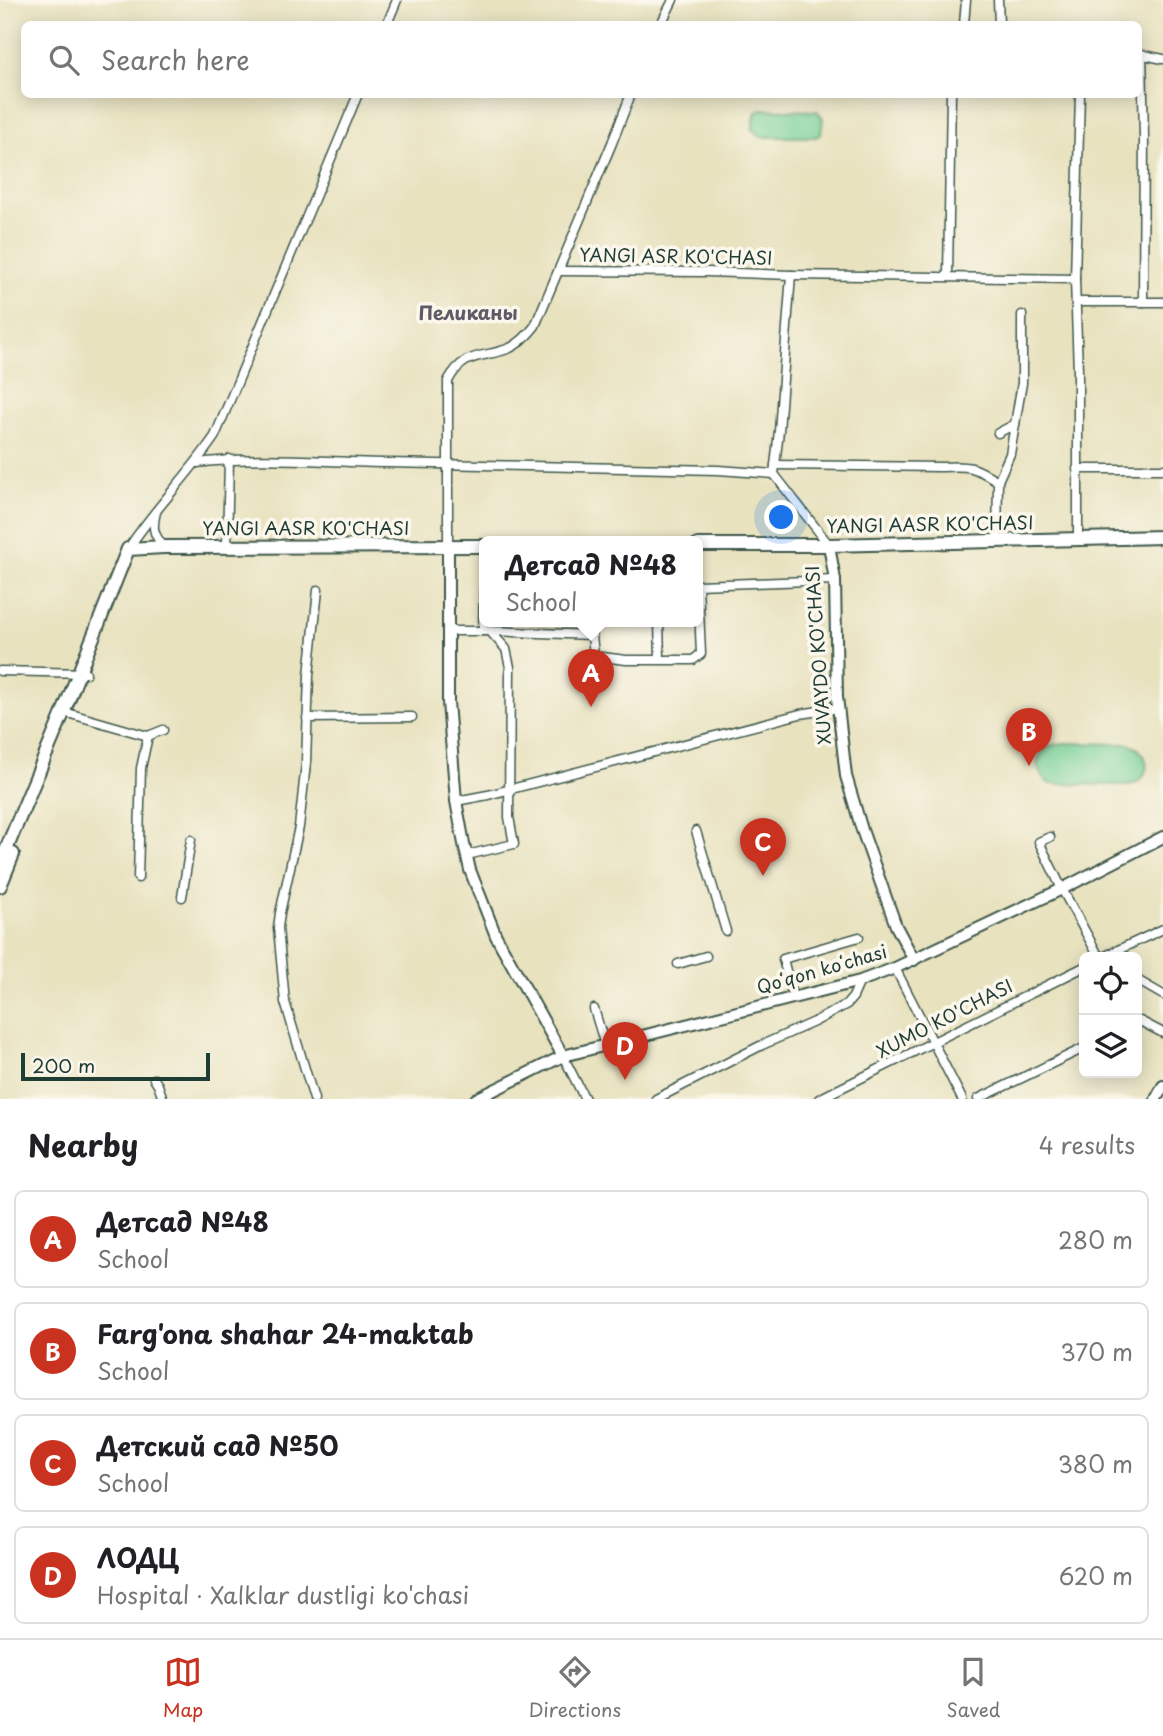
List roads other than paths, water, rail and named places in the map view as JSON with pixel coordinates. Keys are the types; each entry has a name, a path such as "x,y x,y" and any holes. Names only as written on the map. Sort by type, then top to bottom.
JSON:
{"main road":[{"name":"YANGI AASR KO'CHASI","path":"703,545 829,545 1163,537"},
{"name":"YANGI AASR KO'CHASI","path":"130,554 164,547 479,546"},
{"path":"0,864 83,673 130,554"},
{"path":"0,886 71,714 83,673"}],"street":[{"path":"388,21 397,0"},
{"path":"662,21 673,0"},
{"path":"964,21 965,0"},
{"path":"998,0 999,21"},
{"path":"1142,54 1163,59"},
{"path":"1142,95 1143,302"},
{"path":"130,554 142,528 197,463 222,422 356,98"},
{"name":"YANGI ASR KO'CHASI","path":"448,545 448,381 453,371 466,360 509,348 520,342 535,326 629,98"},
{"path":"948,276 951,98"},
{"path":"1078,539 1075,279 1080,98"},
{"name":"YANGI ASR KO'CHASI","path":"559,271 1075,279"},
{"name":"YANGI ASR KO'CHASI","path":"775,470 791,275"},
{"path":"1077,302 1163,302"},
{"path":"998,542 998,481 1010,454 1022,383 1022,315"},
{"path":"998,433 1015,424"},
{"path":"197,463 229,459 718,470 964,465 974,467 998,481"},
{"path":"227,546 229,459"},
{"path":"1077,468 1163,469"},
{"path":"775,470 829,545"},
{"path":"157,508 153,527 164,547"},
{"path":"448,545 448,702 456,801 470,870 496,936 585,1099"},
{"name":"XUVAYDO KO'CHASI","path":"829,545 835,580 838,708 846,776 896,926 914,960"},
{"path":"703,585 835,580"},
{"path":"314,1099 285,1002 278,928 298,831 306,764 309,675 318,590"},
{"path":"467,855 514,844 508,789 510,667 506,649 486,631 486,627"},
{"path":"592,627 594,656 626,660 693,660 701,654 700,627"},
{"path":"659,627 660,659"},
{"path":"448,631 592,635"},
{"path":"0,671 83,673"},
{"path":"456,801 800,714 838,708"},
{"path":"71,714 148,736 163,730"},
{"path":"307,718 412,717"},
{"path":"138,878 141,768 148,736"},
{"path":"696,831 726,931"},
{"path":"1050,837 1039,842 1062,890 1098,952"},
{"name":"Qoʻqon koʻchasi","path":"476,1099 563,1056 860,981 895,968 1062,890 1163,837"},
{"path":"181,897 191,840"},
{"path":"1112,952 1163,929"},
{"path":"793,998 783,959 859,937"},
{"path":"678,964 706,956"},
{"path":"895,968 962,1099"},
{"name":"XUMO KO'CHASI","path":"819,1099 1079,969"},
{"path":"656,1099 847,1004 860,981"},
{"path":"1142,983 1163,995"},
{"path":"594,1009 605,1045"},
{"path":"1142,1022 1163,1033"},
{"path":"978,1099 1079,1050"},
{"path":"154,1079 163,1099"}],"place":[{"name":"Детсад №48","path":"591,707"},
{"name":"Farg'ona shahar 24-maktab","path":"1029,766"},
{"name":"Детский сад №50","path":"763,876"},
{"name":"ЛОДЦ","path":"625,1080"}],"district":[{"name":"Пеликаны","path":"468,313"}]}
